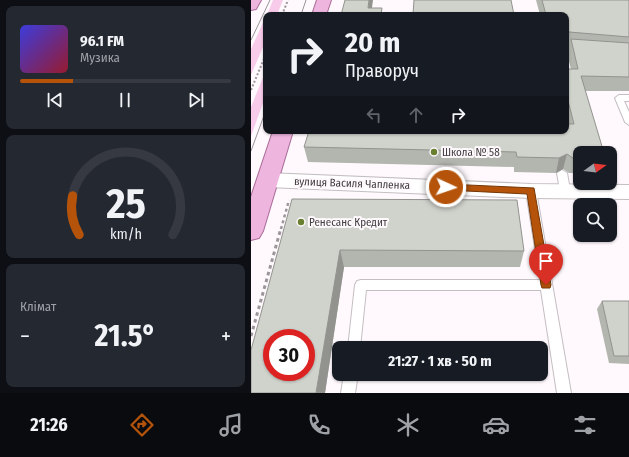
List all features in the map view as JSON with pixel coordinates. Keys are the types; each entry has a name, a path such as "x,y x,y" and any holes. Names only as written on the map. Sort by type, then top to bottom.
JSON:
{"main road":[{"path":"251,6 254,0"},
{"path":"320,12 324,0"},
{"path":"251,231 259,180 282,134"}],"street":[{"name":"вулиця Василя Чапленка","path":"259,180 531,190 564,182 629,192"}],"lane":[{"path":"629,98 619,98 629,122"},
{"path":"531,190 564,393"},
{"path":"355,341 361,285 546,285"},
{"path":"349,393 350,381"}],"path":[{"path":"283,12 288,0"},
{"path":"251,90 263,61"},
{"path":"251,336 288,203"}],"shaded area":[{"path":"273,0 283,0 278,12 268,12"},
{"path":"263,23 263,47 251,75 251,49"},
{"path":"263,77 263,103 251,136 251,107"}],"building":[{"path":"345,0 369,0 368,8 382,8 381,12 342,12"},
{"path":"414,0 511,0 513,12 413,12"},
{"path":"542,0 629,0 629,37 569,32 569,12 545,12"},
{"path":"571,39 629,43 629,77 581,76 602,146 573,146 573,158 567,154 559,158 517,157 516,152 304,147 308,134 569,134 569,124 574,124 569,105 569,69 578,69"},
{"path":"292,199 517,200 524,251 340,250 316,393 251,393 251,350"},
{"path":"602,301 629,301 629,356 614,356"}],"tram line":[{"path":"264,12 270,0"},
{"path":"302,12 306,0"},
{"path":"251,40 263,15"},
{"path":"251,151 263,118"}],"place":[{"name":"Школа № 58","path":"434,152"},
{"name":"Ренесанс Кредит","path":"301,222"}],"route":[{"path":"446,187 531,190 546,285"}]}
